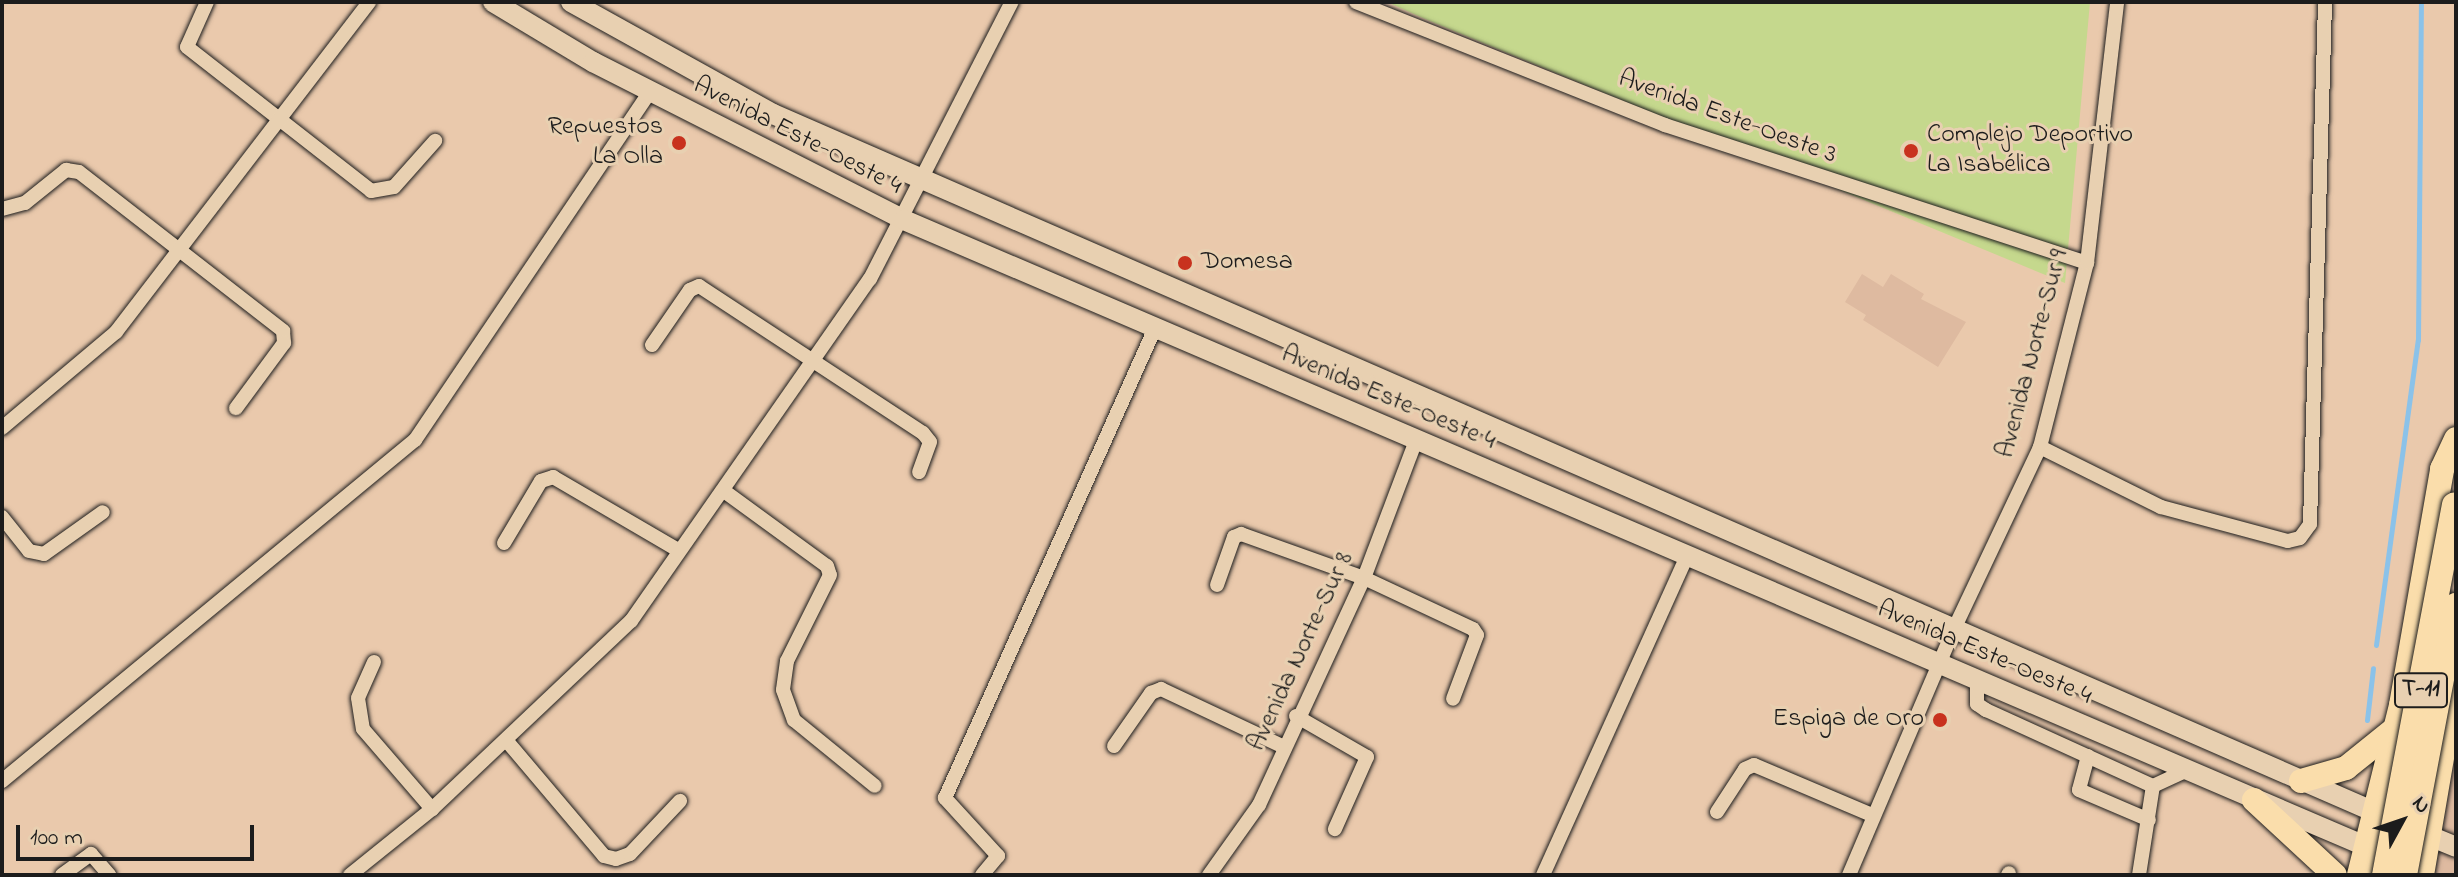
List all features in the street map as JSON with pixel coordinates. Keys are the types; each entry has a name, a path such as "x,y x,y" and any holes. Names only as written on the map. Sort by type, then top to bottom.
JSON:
{"main road":[{"name":"Avenida Este-Oeste 4","path":"493,2 650,92 904,220 1417,438 1686,558 2189,769 2423,873"},
{"path":"571,2 773,114 2456,847"},
{"name":"T-11","path":"2359,875 2396,728 2442,469 2456,439"},
{"name":"T-11","path":"2384,875 2454,505 2456,467"},
{"name":"T-11","path":"2423,873 2456,605"},
{"name":"T-11","path":"2423,873 2432,837 2456,683"},
{"path":"2301,781 2333,774 2360,760 2396,728"},
{"path":"2254,800 2335,875"}],"street":[{"path":"207,2 187,47 371,191 394,187 435,141"},
{"path":"2,428 116,332 281,123 369,2"},
{"path":"350,875 432,809 631,621 815,359 904,220 1012,2"},
{"name":"Avenida Este-Oeste 3","path":"1356,2 1665,125 2087,263"},
{"name":"Avenida Norte-Sur 9","path":"1849,875 1955,627 2040,447 2087,263 2117,2"},
{"path":"2040,447 2161,507 2288,541 2300,538 2310,524 2325,2"},
{"path":"2,781 415,440 650,92"},
{"path":"2,209 25,203 66,170 79,172 283,331 284,343 236,408"},
{"path":"652,345 690,290 699,286 815,359 923,433 930,442 919,472"},
{"path":"982,875 998,856 945,798 1155,328"},
{"name":"Avenida Norte-Sur 8","path":"1209,875 1259,805 1282,746 1364,578 1417,438"},
{"path":"504,543 541,481 553,477 678,550"},
{"path":"724,491 827,566 830,575 787,661 783,690 794,720 875,786"},
{"path":"2,517 29,551 44,554 103,512"},
{"path":"1217,585 1234,537 1241,534 1364,578 1473,629 1477,635 1453,699"},
{"path":"1543,875 1686,558"},
{"path":"374,662 358,698 363,729 432,809"},
{"path":"1977,678 1977,704 1986,710 2153,786"},
{"path":"1114,746 1151,693 1161,689 1282,746"},
{"path":"1296,716 1367,757 1335,829"},
{"path":"506,740 604,856 616,859 630,854 680,801"},
{"path":"2088,756 2079,790 2149,820"},
{"path":"1717,812 1745,769 1754,765 1874,816"},
{"path":"2153,786 2189,769"},
{"path":"2139,875 2153,786"},
{"path":"62,875 91,854 109,875"}],"shaded area":[{"path":"1862,274 1883,287 1891,274 1924,294 1921,299 1966,322 1938,367 1863,320 1866,315 1845,302"},
{"path":"2456,725 2456,875 2422,875"}],"green space":[{"name":"Complejo Deportivo La Isabélica","path":"1387,2 2090,2 2065,283 1425,19"}],"waterway":[{"path":"2376,645 2418,340 2421,2"},
{"path":"2367,720 2373,668"}],"place":[{"name":"Repuestos La Olla","path":"679,143"},
{"name":"Complejo Deportivo La Isabélica","path":"1911,151"},
{"name":"Domesa","path":"1185,263"},
{"name":"Espiga de Oro","path":"1940,720"}]}
